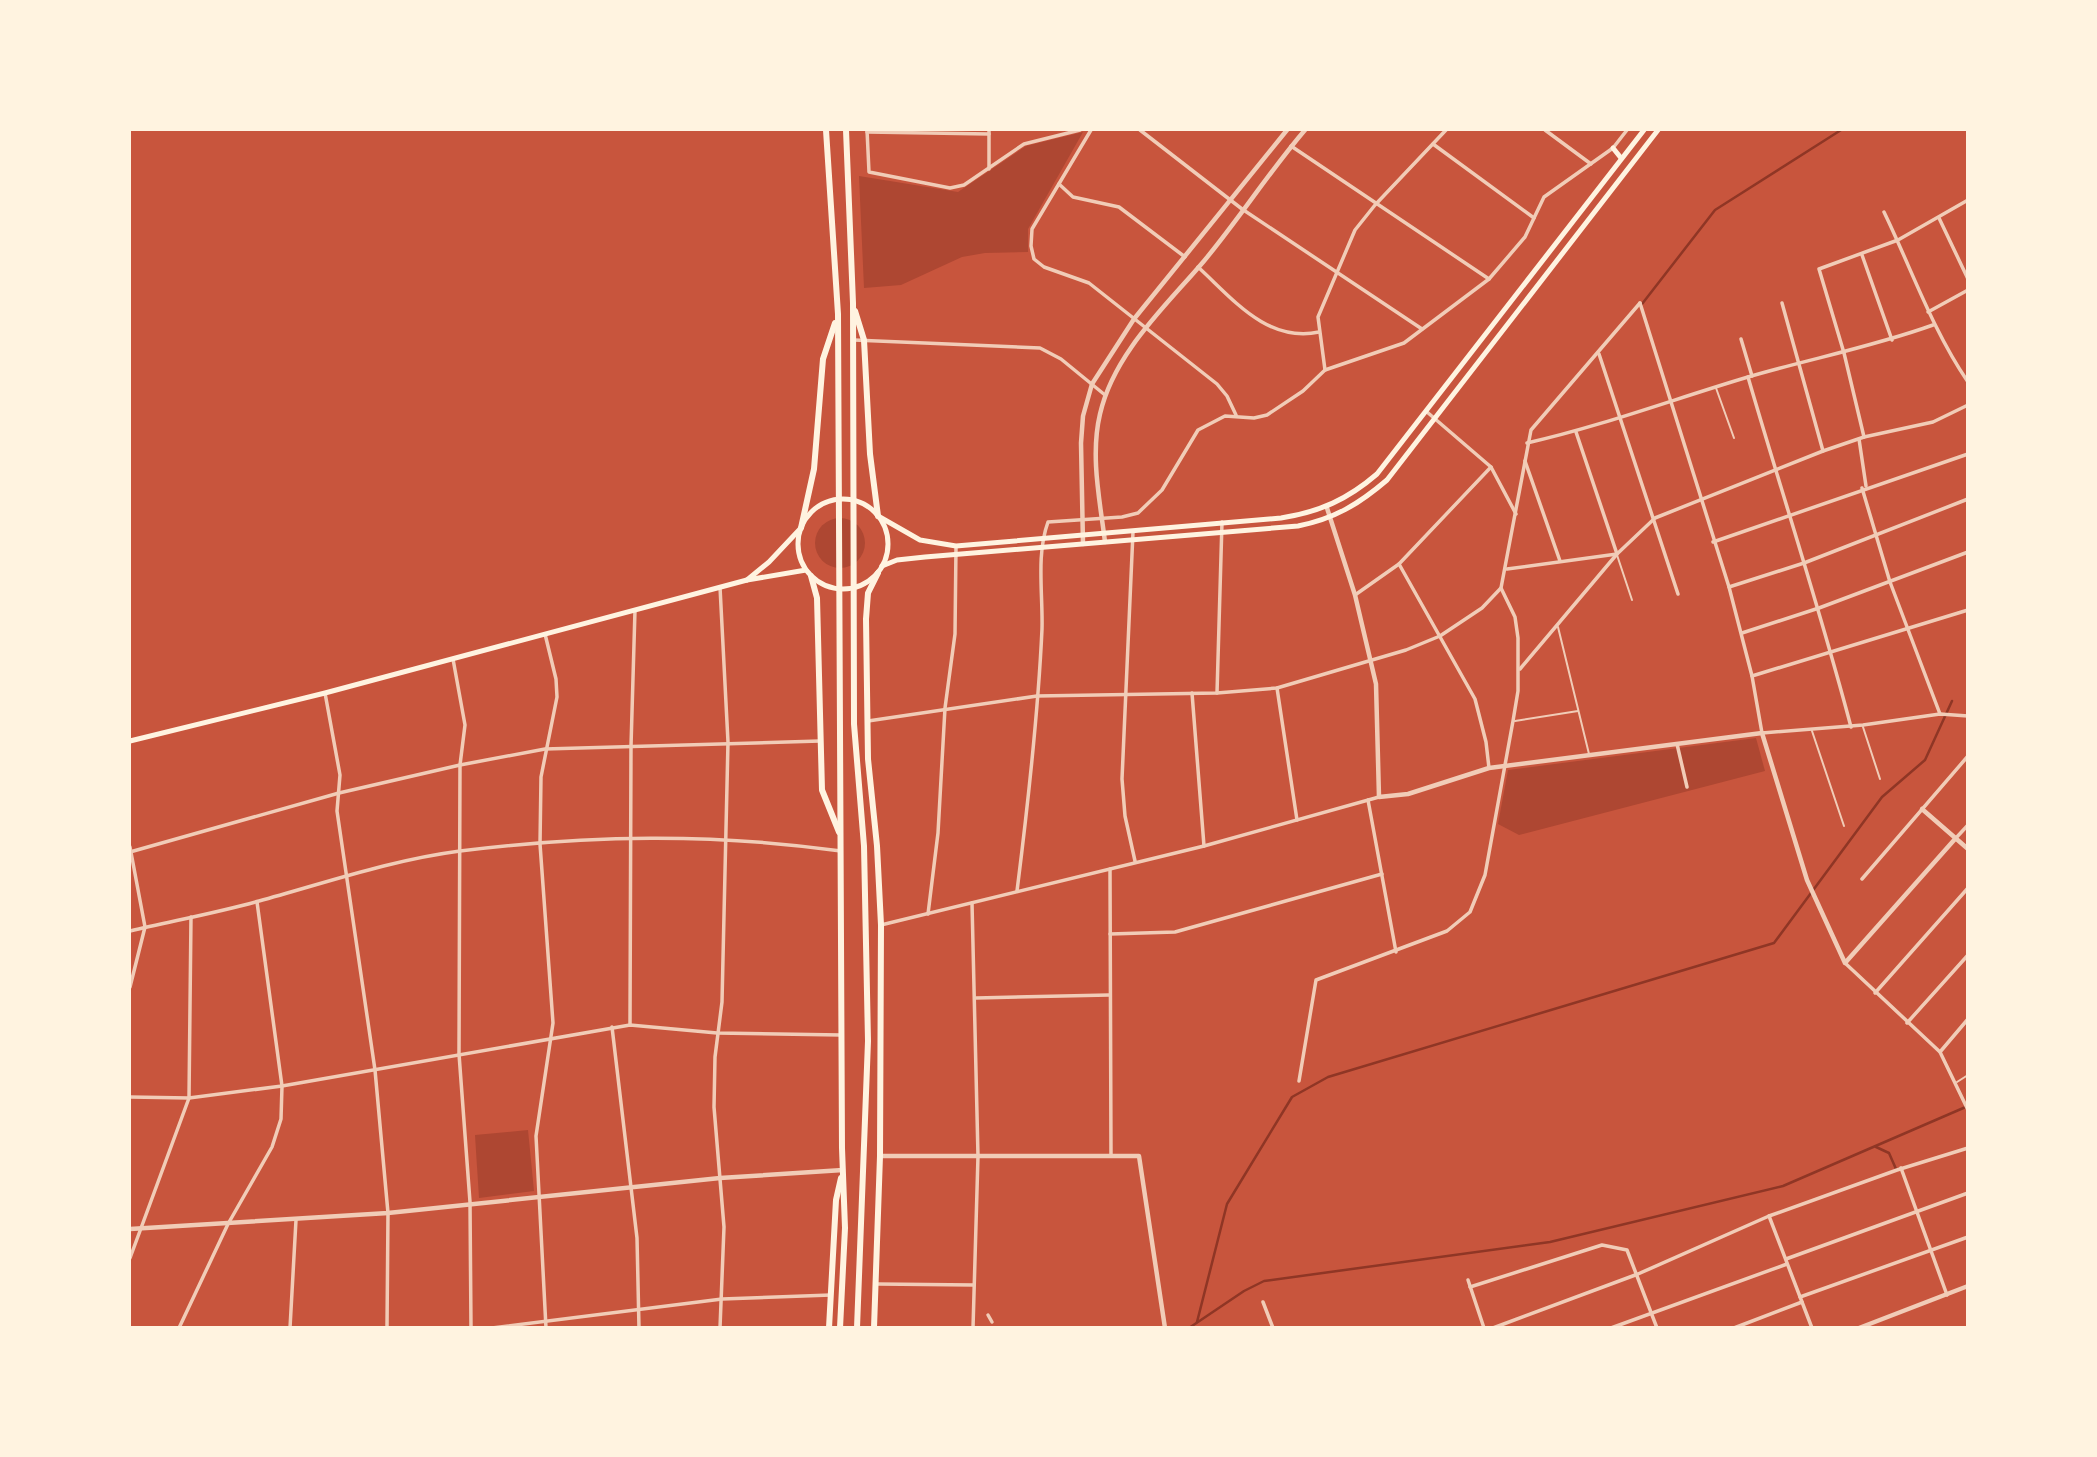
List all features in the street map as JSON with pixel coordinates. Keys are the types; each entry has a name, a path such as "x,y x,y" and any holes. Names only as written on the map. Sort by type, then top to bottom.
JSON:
{"highway":[{"path":"826,130 838,314 839,724 845,1228 840,1328"},
{"path":"846,130 853,303 851,357 854,723 864,859 867,1041 857,1328"},
{"path":"853,303 864,340 870,454 878,516"},
{"path":"801,528 814,469 823,359 838,314"},
{"path":"874,1328 880,1156 881,925 877,846 868,759 866,604 871,584 880,570"},
{"path":"808,573 817,598 821,790 841,835"},
{"path":"859,789 868,759"},
{"path":"829,1328 836,1200 843,1170"}],"main road":[{"path":"747,580 769,562 801,528 814,509 836,500 859,502 920,540 956,546 1288,517 1327,508 1357,491 1377,474 1644,130"},
{"path":"801,528 798,550 808,573 821,583 845,589 869,581 880,570 897,560 1298,526 1330,519 1364,500 1387,480 1658,130"},
{"path":"1613,148 1621,158"},
{"path":"878,516 888,541 880,570"},
{"path":"130,741 325,693 747,580 808,573"}],"street":[{"path":"989,169 989,132 867,131 869,172 950,188 964,185 989,169 1024,144 1080,130"},
{"path":"1091,130 1032,229 1031,246 1034,259 1044,267 1088,283 1217,384 1227,396 1236,415"},
{"path":"1140,130 1242,209 1422,329"},
{"path":"1083,544 1082,429 1092,384 1134,319 1186,258 1228,198 1287,130"},
{"path":"1105,542 1096,435 1105,395 1126,355 1146,328 1198,267 1306,130"},
{"path":"1325,370 1318,317 1355,230 1446,130"},
{"path":"1545,130 1591,164"},
{"path":"1017,891 1037,696 1042,538 1048,522 1138,513 1151,503 1198,430 1213,420 1236,415 1255,418 1279,410 1325,370 1404,343 1489,279 1525,237 1544,197 1613,148 1627,130"},
{"path":"1433,144 1534,218"},
{"path":"1291,146 1375,205 1489,279"},
{"path":"1059,184 1073,197 1119,207 1186,258"},
{"path":"1944,714 1907,629 1874,536 1864,487 1862,438 1844,353 1819,269 1898,240 1968,200"},
{"path":"1884,212 1933,325 1968,382"},
{"path":"1939,218 1968,279"},
{"path":"1861,255 1892,340"},
{"path":"1198,267 1250,315 1272,329 1301,336 1320,332"},
{"path":"1928,312 1968,290"},
{"path":"868,721 1037,696 1217,693 1277,688 1371,658 1406,650 1440,636 1482,608 1501,588 1507,569 1531,430 1599,354 1640,303 1700,502 1729,587 1752,676 1762,733 1815,900 1845,963 1940,1052 1968,1110"},
{"path":"1782,303 1823,451"},
{"path":"1527,443 1576,432 1715,387 1892,340 1933,325"},
{"path":"852,340 1040,348 1061,359 1105,395"},
{"path":"1741,340 1774,472 1819,608 1851,727"},
{"path":"1599,354 1678,594"},
{"path":"1518,671 1617,554 1655,518 1823,451 1862,438 1933,422 1968,405"},
{"path":"1427,412 1491,467 1516,514"},
{"path":"1576,432 1617,554"},
{"path":"1713,542 1864,487 1968,454"},
{"path":"1525,460 1560,561"},
{"path":"1355,595 1399,564 1491,467"},
{"path":"1729,587 1804,563 1968,499"},
{"path":"1327,508 1355,595 1371,658 1379,736 1379,797"},
{"path":"1217,693 1223,522"},
{"path":"1133,530 1122,779 1125,816 1135,861"},
{"path":"928,914 939,833 945,708 955,634 956,546"},
{"path":"1742,633 1819,608 1968,552"},
{"path":"1507,569 1617,554"},
{"path":"1399,564 1475,699 1489,768"},
{"path":"720,587 728,742 722,989 714,1107 724,1227 720,1328"},
{"path":"1299,1081 1316,981 1396,952 1456,926 1475,904 1485,875 1514,721 1518,671 1515,617 1501,588"},
{"path":"630,1026 631,746 635,610"},
{"path":"1752,676 1968,610"},
{"path":"545,634 556,679 557,696 541,777 540,844 553,1023 537,1115 546,1328"},
{"path":"453,659 465,725 460,765 459,1054 470,1202 471,1328"},
{"path":"1277,688 1297,820"},
{"path":"325,693 340,775 337,811 349,875 375,1070 388,1213 387,1328"},
{"path":"1192,693 1204,846"},
{"path":"881,925 1204,846 1379,797 1408,794 1489,768 1762,733 1863,726 1944,714 1968,716"},
{"path":"130,987 145,927 130,850 340,793 460,765 545,749 822,741"},
{"path":"1677,744 1687,787"},
{"path":"1862,880 1968,755"},
{"path":"1368,800 1396,952"},
{"path":"1922,810 1968,849"},
{"path":"1845,963 1968,825"},
{"path":"130,931 257,902 349,875 459,851 631,836 724,838 841,851"},
{"path":"1110,869 1111,1156"},
{"path":"1110,934 1175,932 1382,874"},
{"path":"1875,992 1968,888"},
{"path":"179,1328 228,1224 272,1147 281,1119 282,1086 257,902"},
{"path":"972,903 978,1157 973,1328"},
{"path":"130,1258 189,1098 191,918"},
{"path":"1907,1023 1968,955"},
{"path":"976,998 1109,995"},
{"path":"1940,1052 1968,1019"},
{"path":"612,1027 631,1187 640,1307 639,1328"},
{"path":"130,1097 189,1098 282,1086 612,1027 717,1033 844,1035"},
{"path":"1493,1328 1638,1274 1769,1216 1901,1168 1968,1148"},
{"path":"880,1156 1139,1156 1166,1328"},
{"path":"1901,1168 1947,1295"},
{"path":"130,1229 388,1213 470,1202 720,1178 843,1170"},
{"path":"1611,1328 1968,1193"},
{"path":"1769,1216 1812,1328"},
{"path":"290,1328 296,1220"},
{"path":"1800,1297 1968,1237"},
{"path":"1470,1287 1602,1245 1627,1250 1657,1328"},
{"path":"1468,1280 1484,1328"},
{"path":"877,1284 974,1285"},
{"path":"1859,1328 1968,1286"},
{"path":"492,1328 640,1307 722,1299 831,1295"},
{"path":"1263,1302 1272,1328"},
{"path":"1734,1328 1802,1302"},
{"path":"988,1315 992,1322"}],"lane":[{"path":"1715,387 1734,438"},
{"path":"1617,554 1632,600"},
{"path":"1557,625 1589,755"},
{"path":"1514,721 1578,711"},
{"path":"1863,726 1881,779"},
{"path":"1811,728 1844,826"},
{"path":"1956,1082 1968,1075"}],"shaded area":[{"path":"1083,132 1028,229 1028,252 985,253 962,257 901,285 864,288 859,176 958,192 1026,146"},
{"path":"840,518 857,526 865,543 857,560 840,568 823,560 815,543 823,526"},
{"path":"1756,738 1765,771 1519,835 1498,824 1508,770"},
{"path":"528,1130 534,1191 479,1198 475,1135"}],"waterway":[{"path":"1642,304 1715,210 1841,130"},
{"path":"1197,1322 1227,1204 1292,1097 1328,1077 1774,943 1882,797 1925,760 1952,701"},
{"path":"1189,1328 1244,1291 1264,1281 1550,1242 1783,1186 1968,1106"},
{"path":"1876,1147 1889,1153 1896,1169"}]}
